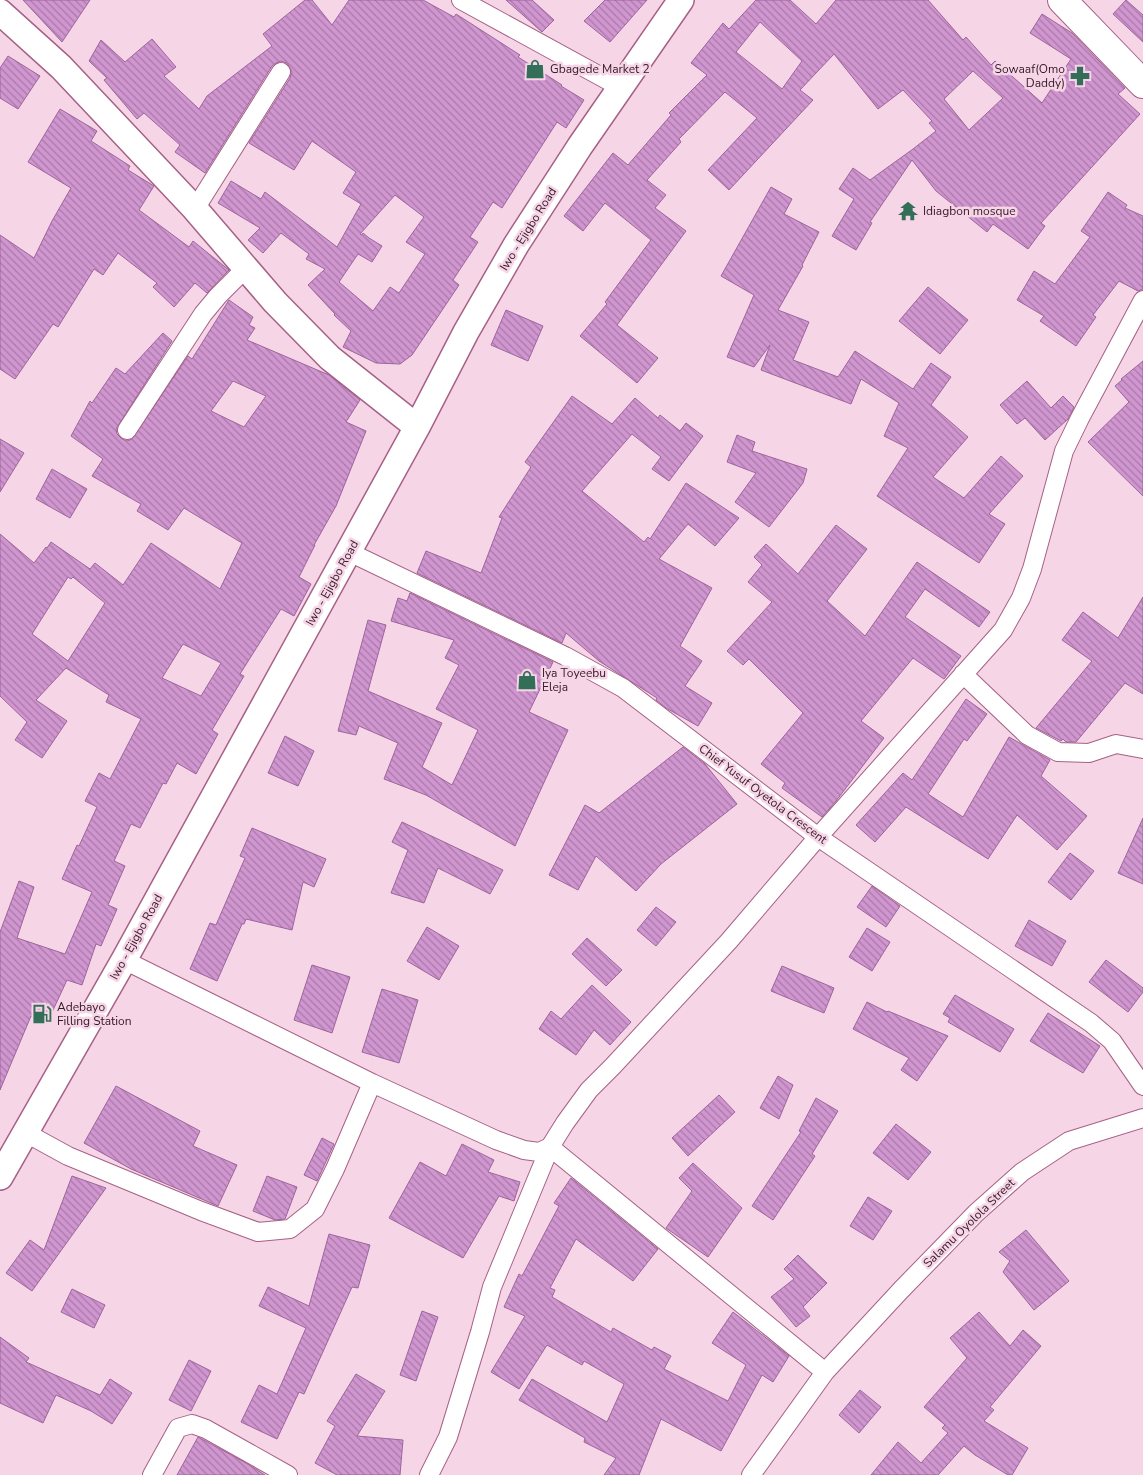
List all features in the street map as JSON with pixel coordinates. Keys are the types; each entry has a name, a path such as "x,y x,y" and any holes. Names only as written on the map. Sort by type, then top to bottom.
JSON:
{"main road":[{"name":"Iwo - Ejigbo Road","path":"0,1176 124,960 417,427 466,332 516,245 580,146 681,0"},
{"path":"1062,0 1143,84"},
{"path":"0,12 61,67 195,209 247,267 275,302 330,358 417,427"}],"street":[{"path":"462,0 620,87"},
{"path":"195,209 281,72"},
{"path":"127,430 203,314 247,267"},
{"path":"429,1475 448,1437 492,1287 550,1147 589,1090 729,941 818,837 1003,630 1021,598 1032,569 1064,452 1143,300"},
{"name":"Chief Yusuf Oyetola Crescent","path":"348,552 565,656 623,688 818,837 1091,1023 1112,1041 1143,1086"},
{"path":"963,674 1027,735 1058,752 1089,753 1116,744 1143,749"},
{"path":"124,960 372,1083 496,1140 524,1150 539,1152 550,1147"},
{"path":"26,1133 68,1156 258,1232 290,1229 315,1209 335,1169 372,1083"},
{"name":"Salamu Oyolola Street","path":"751,1475 825,1372 901,1290 970,1220 1022,1172 1069,1141 1143,1118"},
{"path":"550,1147 825,1372"},
{"path":"152,1475 178,1428 192,1424 206,1429 288,1475"}],"building":[{"path":"23,0 90,0 62,42"},
{"path":"305,0 312,0 332,25 349,0 423,0 454,17 456,14 520,55 518,57 584,100 566,128 557,122 502,208 493,202 470,237 478,242 453,280 459,285 412,355 400,364 376,363 343,347 351,331 308,285 325,269 306,259 309,254 281,233 263,253 248,240 260,228 218,203 231,181 261,199 265,192 337,247 361,204 343,193 356,172 312,141 294,170 249,143 290,78 292,72 287,63 281,61 272,66 205,173 175,152 180,145 144,113 137,119 104,80 107,78 89,61 101,40 125,62 152,39 176,67 164,76 199,109 207,96 272,46 263,34","holes":["395,195 424,217 406,242 425,254 399,293 390,287 373,311 339,282 358,254 372,262 382,246 363,233 362,235 360,234"]},
{"path":"506,0 532,0 554,20 542,32"},
{"path":"605,0 647,0 610,42 584,21"},
{"path":"756,0 790,0 816,24 836,0 928,0 963,40 966,37 991,65 995,61 1042,103 1071,59 1030,33 1042,14 1072,33 1125,88 1118,94 1140,114 1041,223 1045,226 1028,249 993,224 987,232 936,191 912,160 870,222 872,223 856,250 832,236 854,199 839,189 853,168 870,180 913,149 936,131 929,123 932,121 903,90 878,109 834,54 800,90 813,100 729,190 708,170 757,118 725,92 679,139 681,142 647,180 666,195 655,208 686,231 617,325 658,358 637,383 580,336 607,304 605,302 651,240 605,203 583,231 564,216 613,153 628,165 671,115 669,113 707,75 691,63 723,23 729,29","holes":["760,22 802,61 782,89 736,52","973,71 1003,98 969,130 944,99"]},
{"path":"1126,0 1143,15 1143,42 1113,14"},
{"path":"8,56 40,76 18,109 0,98 0,68"},
{"path":"60,109 97,131 91,141 130,166 128,170 154,186 139,210 189,247 193,241 229,270 207,293 195,283 174,307 153,287 157,283 118,253 103,275 94,269 58,327 53,324 15,379 0,369 0,235 34,258 71,188 28,162"},
{"path":"771,187 792,199 784,214 819,232 803,266 778,310 809,322 793,360 838,377 855,351 913,389 931,363 951,377 931,405 968,437 933,477 964,498 1001,456 1023,476 989,514 1005,524 979,563 877,496 908,448 884,436 899,403 861,379 851,404 761,370 770,345 754,367 727,357 754,295 721,276"},
{"path":"1108,192 1127,205 1125,208 1143,216 1143,289 1138,291 1119,281 1093,315 1096,317 1076,346 1040,321 1044,316 1017,300 1034,271 1055,284 1090,237 1081,231"},
{"path":"928,287 968,320 940,354 899,321"},
{"path":"229,300 253,317 249,325 255,328 247,340 329,375 360,400 346,422 366,431 336,506 299,577 311,584 294,616 281,609 240,674 244,676 212,730 218,734 196,774 177,763 166,784 163,783 140,828 131,824 114,861 125,866 108,905 117,909 101,946 96,944 82,985 67,980 47,1023 31,1016 0,1090 0,932 19,881 34,887 17,938 65,954 92,892 62,879 97,807 85,801 99,773 110,779 141,719 106,702 109,695 66,668 36,700 67,721 42,758 15,740 27,722 0,696 0,534 34,563 51,542 90,569 95,563 123,585 151,543 220,589 242,543 184,508 168,530 137,511 141,504 92,476 103,459 71,436 90,401 92,403 116,368 125,374 163,333 172,341 116,429 117,434 122,439 127,441 132,439 188,356 192,359","holes":["233,381 266,396 244,427 211,411","68,577 71,579 73,577 105,603 68,661 32,634","183,644 221,663 201,696 162,678"]},
{"path":"506,310 543,326 528,361 491,345"},
{"path":"1143,361 1143,496 1088,442 1129,402 1115,386"},
{"path":"1027,381 1051,408 1063,396 1074,407 1068,419 1045,440 1025,418 1017,424 1000,405"},
{"path":"572,396 612,424 635,398 658,418 660,415 680,431 686,423 703,436 669,481 652,469 661,457 632,434 582,491 644,542 648,537 650,539 686,483 739,518 715,546 688,524 659,559 712,588 680,646 702,661 685,686 712,703 698,726 666,708 656,700 657,698 599,661 566,633 562,643 417,573 426,551 481,573 502,518 499,517 531,467 525,462"},
{"path":"737,435 755,442 752,451 807,469 803,483 769,527 735,502 756,473 727,462"},
{"path":"0,439 24,453 0,492"},
{"path":"52,469 87,489 70,518 36,499"},
{"path":"836,525 867,549 827,601 865,636 917,562 990,612 979,627 925,589 905,617 961,656 944,679 913,658 861,721 884,738 822,817 782,788 785,783 761,764 803,713 749,659 743,665 727,651 772,602 748,582 762,565 754,557 766,544 798,574"},
{"path":"410,593 553,662 529,712 568,730 515,846 426,795 384,779 398,743 359,726 356,735 338,731 368,620 386,625 368,691 442,723 422,767 452,785 478,730 436,709 459,665 445,658 454,640 391,621 398,598 407,601"},
{"path":"1143,597 1143,694 1125,683 1076,742 1066,742 1063,739 1061,741 1036,728 1092,661 1062,640 1083,612 1118,638"},
{"path":"966,699 987,714 967,741 964,739 928,794 963,817 1009,737 1050,760 1041,776 1087,816 1057,850 1017,815 988,859 906,807 875,842 856,825 903,773 912,780"},
{"path":"285,736 314,751 298,786 268,773"},
{"path":"683,747 705,764 737,804 661,864 636,891 596,856 578,890 549,875 585,805 599,813"},
{"path":"1143,818 1143,884 1118,873"},
{"path":"402,822 503,870 490,894 438,868 424,903 391,893 408,850 392,842"},
{"path":"252,828 326,859 314,887 303,882 292,930 246,919 244,924 242,924 217,981 190,969 210,923 216,925 245,858 240,856"},
{"path":"1070,853 1094,871 1071,900 1048,882"},
{"path":"872,886 900,906 886,927 857,907"},
{"path":"656,907 676,922 656,946 637,930"},
{"path":"1029,920 1066,941 1052,966 1015,946"},
{"path":"427,927 459,946 439,980 407,961"},
{"path":"867,928 890,942 872,971 849,957"},
{"path":"587,938 622,970 606,986 572,954"},
{"path":"1106,960 1143,988 1143,992 1128,1012 1089,982"},
{"path":"312,965 350,977 332,1033 294,1020"},
{"path":"782,966 834,988 824,1013 771,991"},
{"path":"592,985 631,1022 610,1045 594,1030 576,1055 539,1029 551,1011 561,1019"},
{"path":"382,989 418,1000 399,1063 362,1052"},
{"path":"955,995 1014,1029 1000,1052 948,1022 950,1018 943,1014"},
{"path":"867,1002 948,1036 917,1081 901,1070 909,1058 853,1029"},
{"path":"1048,1013 1100,1046 1083,1073 1030,1041"},
{"path":"778,1076 793,1085 779,1119 760,1108"},
{"path":"116,1086 200,1131 193,1146 237,1165 218,1206 131,1169 84,1143"},
{"path":"719,1095 735,1112 688,1156 672,1138"},
{"path":"816,1098 838,1111 812,1154 815,1156 773,1220 752,1206 801,1132 799,1131"},
{"path":"896,1124 931,1152 908,1180 873,1153"},
{"path":"322,1138 334,1144 317,1181 304,1175"},
{"path":"462,1144 494,1160 488,1172 520,1182 514,1201 499,1196 463,1258 389,1218 420,1162 446,1176"},
{"path":"693,1163 742,1208 708,1257 666,1228 692,1191 679,1178"},
{"path":"72,1176 106,1188 32,1291 6,1273 30,1240 44,1250"},
{"path":"267,1176 297,1187 285,1219 275,1220 253,1211"},
{"path":"571,1178 658,1249 633,1281 576,1239 550,1288 555,1290 552,1297 611,1332 613,1328 652,1350 654,1347 671,1356 664,1369 728,1401 746,1365 712,1343 733,1312 789,1356 773,1382 762,1375 721,1451 661,1419 639,1475 604,1475 616,1458 584,1442 585,1438 519,1400 532,1379 607,1422 624,1384 584,1361 582,1365 547,1345 519,1389 491,1372 525,1316 504,1307 519,1274 522,1276 559,1206 554,1203"},
{"path":"868,1197 892,1211 873,1240 850,1226"},
{"path":"1026,1230 1069,1281 1034,1310 1003,1272 1010,1261 999,1252"},
{"path":"329,1234 370,1245 358,1288 352,1287 304,1394 299,1392 277,1439 241,1422 259,1385 277,1394 306,1328 259,1306 268,1287 309,1306"},
{"path":"798,1255 827,1283 803,1307 810,1316 796,1327 771,1297 794,1279 784,1269"},
{"path":"72,1289 105,1305 94,1328 61,1312"},
{"path":"422,1311 438,1317 416,1381 400,1375"},
{"path":"979,1312 1010,1346 1023,1330 1041,1346 990,1407 994,1410 984,1421 1028,1448 1012,1475 1008,1475 964,1446 938,1475 871,1475 898,1442 921,1463 948,1433 942,1428 945,1425 924,1407 967,1358 950,1338"},
{"path":"0,1337 29,1358 26,1362 100,1395 110,1379 132,1393 112,1424 91,1411 56,1395 43,1423 0,1403"},
{"path":"189,1360 211,1371 191,1411 169,1400"},
{"path":"356,1374 385,1391 357,1436 403,1440 400,1475 337,1475 315,1463 335,1426 327,1421"},
{"path":"860,1390 881,1407 859,1433 839,1415"},
{"path":"198,1437 246,1463 265,1475 177,1475"}],"place":[{"name":"Gbagede Market 2","path":"535,69"},
{"name":"Sowaaf(Omo Daddy)","path":"1080,76"},
{"name":"Idiagbon mosque","path":"908,211"},
{"name":"Iya Toyeebu Eleja","path":"527,680"},
{"name":"Adebayo Filling Station","path":"42,1014"}]}
